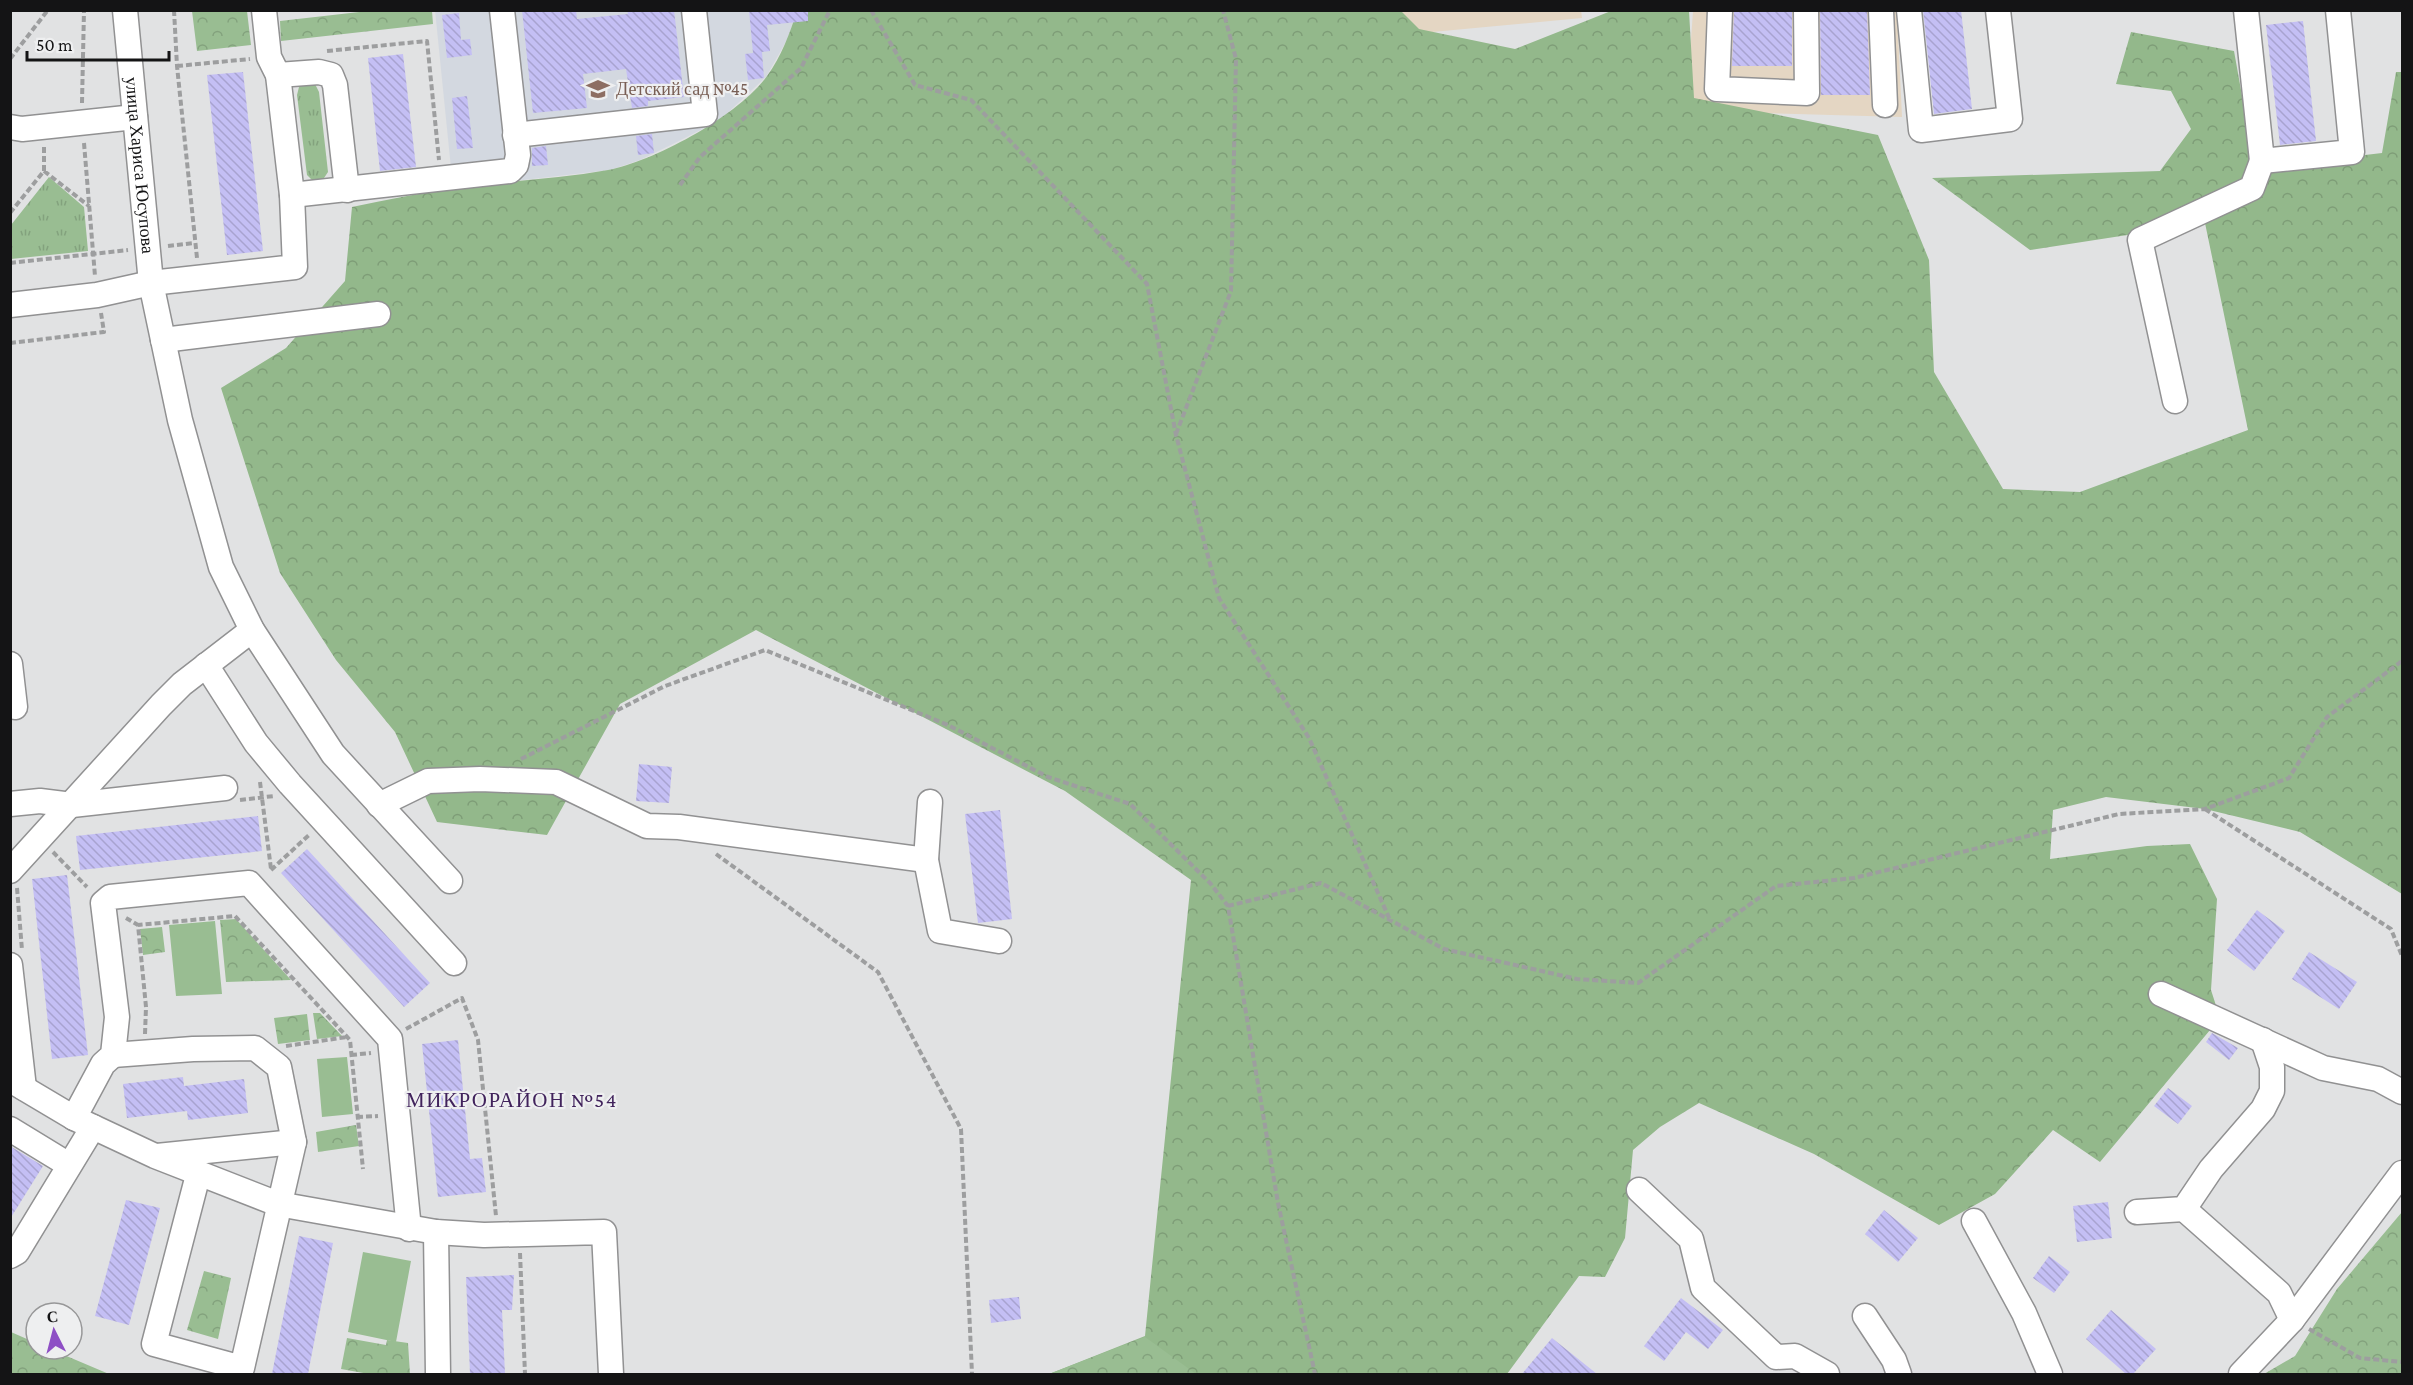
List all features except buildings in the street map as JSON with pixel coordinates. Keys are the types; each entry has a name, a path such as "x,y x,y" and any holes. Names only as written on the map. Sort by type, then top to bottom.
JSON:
{"street":[{"name":"улица Хариса Юсупова","path":"125,10 151,283 180,420 221,567 252,630 333,754 450,881"},
{"path":"10,305 97,295 151,283 295,267 292,195 278,75 269,57 264,10"},
{"path":"292,195 510,171 516,165 515,135 502,10"},
{"path":"515,135 705,114 694,10"},
{"path":"1720,10 1717,89 1807,93 1806,10"},
{"path":"1881,10 1885,105"},
{"path":"1909,10 1921,130 2010,119 1998,10"},
{"path":"2175,401 2140,240 2252,188 2262,161 2246,10"},
{"path":"2262,161 2352,152 2338,10"},
{"path":"278,75 319,72 331,75 335,85 347,190"},
{"path":"10,127 22,129 135,117"},
{"path":"163,340 378,314"},
{"path":"10,871 72,805 130,737 182,684 252,630"},
{"path":"10,663 15,707"},
{"path":"206,666 256,742 324,822 454,963"},
{"path":"379,805 428,781 480,779 556,782 647,826 679,827 926,860"},
{"path":"10,804 40,801 72,805 225,788"},
{"path":"930,802 926,860 940,931 999,941"},
{"path":"113,1055 117,1017 103,903 110,897 249,883 390,1039 409,1229"},
{"path":"10,965 17,1084 84,1122 155,1156 278,1204 409,1229 509,1234 604,1232 611,1374"},
{"path":"2161,994 2323,1068 2378,1078 2403,1092"},
{"path":"2184,1209 2211,1169 2263,1109 2272,1091 2272,1066 2263,1041"},
{"path":"10,1256 16,1252 69,1166 103,1064 113,1055 193,1049 255,1048 279,1066 294,1142 278,1204 243,1368 154,1344 198,1174"},
{"path":"10,1130 69,1166"},
{"path":"155,1156 294,1142"},
{"path":"2241,1374 2292,1320 2403,1173"},
{"path":"1639,1190 1691,1239 1703,1288 1776,1357 1795,1356 1827,1374"},
{"path":"2137,1212 2184,1209 2279,1293 2292,1320"},
{"path":"1974,1221 2024,1313 2050,1374"},
{"path":"435,1232 438,1374"},
{"path":"1865,1316 1894,1360 1899,1374"}],"path":[{"path":"10,58 48,10"},
{"path":"10,343 104,332 92,254 82,123 84,10"},
{"path":"174,10 177,66 194,243 201,277"},
{"path":"680,185 700,157 801,68 830,10"},
{"path":"871,10 915,85 971,100 1147,284 1176,435 1219,598 1309,738 1391,921"},
{"path":"1176,435 1231,291 1236,59 1223,10"},
{"path":"10,213 44,171 44,127"},
{"path":"44,171 88,206"},
{"path":"10,263 194,243"},
{"path":"510,764 665,686 765,650 948,724 1048,777 1130,804 1210,883 1228,906 1278,1203 1315,1374"},
{"path":"1228,906 1320,883 1444,949 1577,979 1638,982 1776,886 1854,878 2120,814 2205,808 2289,778 2327,717 2403,661"},
{"path":"260,776 271,869"},
{"path":"2205,808 2391,929 2403,956"},
{"path":"252,886 324,822"},
{"path":"708,848 878,972 961,1129 972,1374"},
{"path":"88,897 87,886 98,885"},
{"path":"145,1053 146,1007 138,925 235,916 348,1037 363,1169"},
{"path":"390,1039 462,998 478,1040 509,1234 525,1374"},
{"path":"268,1057 278,1047 348,1037"},
{"path":"2292,1320 2360,1358 2403,1362"}],"shaded area":[{"name":"Детский сад №45","path":"435,10 797,11 788,38 766,77 720,120 640,160 610,170 453,188"},
{"path":"1581,10 1582,18 1400,35 1398,11"},
{"path":"1693,11 1897,11 1902,117 1686,111"}],"green space":[{"path":"192,11 247,11 251,45 197,51"},
{"path":"368,11 432,11 433,24 281,41 280,21"},
{"path":"797,11 1401,11 1419,29 1515,49 1611,11 1689,11 1694,98 1878,135 1929,260 1934,372 2003,489 2080,492 2248,430 2205,223 2030,250 1932,178 2160,171 2191,129 2171,91 2116,84 2131,32 2234,51 2255,168 2382,153 2396,72 2402,72 2402,894 2300,832 2205,809 2106,797 2053,810 2050,859 2147,846 2190,844 2217,899 2211,990 2220,1018 2100,1162 2053,1130 1995,1194 1939,1225 1814,1154 1699,1103 1660,1127 1633,1150 1625,1238 1605,1277 1579,1276 1507,1374 1049,1374 1145,1336 1191,880 1065,791 756,630 620,704 547,835 437,822 395,732 336,660 280,573 221,388 286,348 345,281 352,207 455,188 608,170 672,147 717,121 754,91 777,61"},
{"path":"305,82 315,84 319,92 328,172 322,181 315,183 307,175 297,95 299,87"},
{"path":"49,177 84,207 88,251 11,259 11,225"},
{"path":"236,919 291,980 226,982 220,920"},
{"path":"215,921 222,994 176,996 169,925"},
{"path":"162,927 165,952 143,955 140,929"},
{"path":"313,1013 320,1013 342,1036 317,1039"},
{"path":"307,1014 310,1040 278,1044 274,1018"},
{"path":"347,1057 353,1114 322,1117 317,1059"},
{"path":"356,1125 359,1146 318,1152 316,1132"},
{"path":"2402,1212 2402,1374 2264,1374 2295,1356 2337,1289"},
{"path":"363,1252 411,1261 396,1342 348,1332"},
{"path":"204,1271 231,1278 218,1339 187,1330"},
{"path":"11,1332 24,1338 24,1361 78,1361 109,1374 11,1374"},
{"path":"1145,1337 1196,1374 1049,1374"},
{"path":"347,1338 386,1345 387,1340 408,1343 410,1374 369,1374 341,1369"}],"place":[{"name":"Детский сад №45","path":"598,89"}],"district":[{"name":"МИКРОРАЙОН №54","path":"512,1100"}]}
